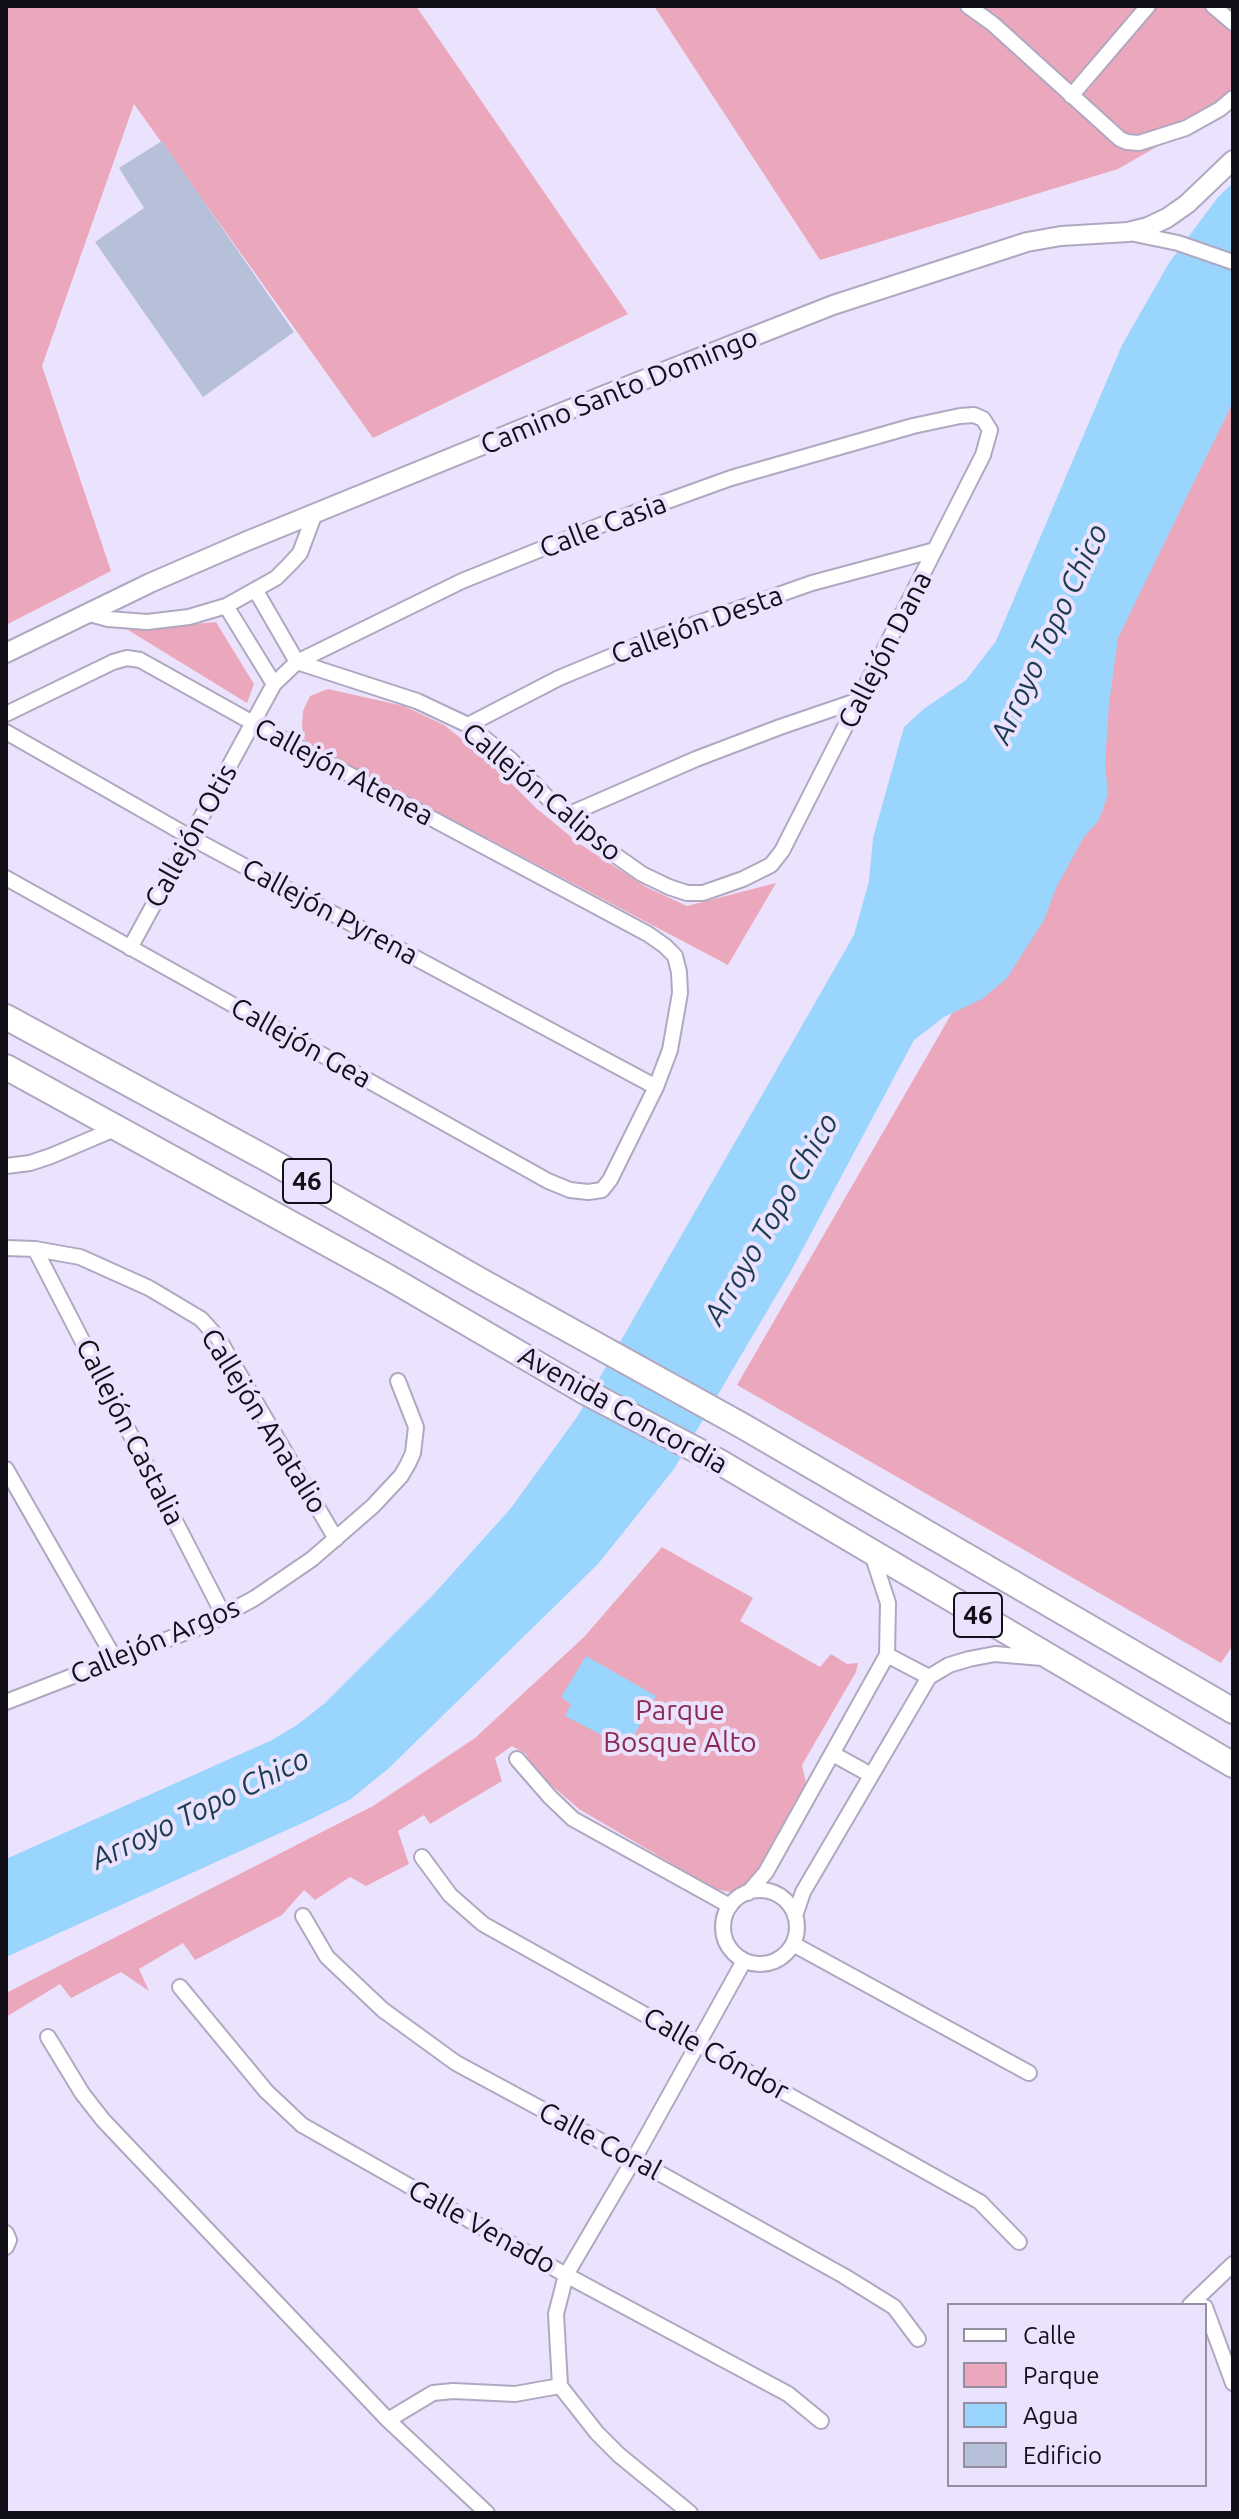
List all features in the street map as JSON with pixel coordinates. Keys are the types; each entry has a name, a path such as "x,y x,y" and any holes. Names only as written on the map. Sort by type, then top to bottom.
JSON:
{"main road":[{"name":"Avenida Concordia","path":"6,1017 271,1161 741,1425 1228,1705"},
{"name":"Avenida Concordia","path":"6,1067 388,1277 582,1390 723,1464 1233,1765"}],"street":[{"path":"968,6 984,10 993,24 1120,139 1139,143 1196,123 1233,98"},
{"path":"1071,96 1148,6"},
{"path":"1213,6 1232,19"},
{"name":"Camino Santo Domingo","path":"6,653 86,613 315,513 833,305 1027,242 1061,236 1128,232 1167,218 1187,204 1233,160"},
{"path":"1128,232 1178,243 1233,262"},
{"name":"Calle Casia","path":"253,723 274,684 297,662 462,581 601,525 731,478 913,426 974,415 983,419 990,430"},
{"name":"Callejón Dana","path":"771,865 794,832 983,455 990,430"},
{"path":"86,613 108,619 147,622 189,617 226,606 276,578 300,553 315,513"},
{"name":"Callejón Desta","path":"468,725 559,678 653,639 812,583 935,550"},
{"path":"256,591 297,662"},
{"path":"226,606 274,684"},
{"name":"Callejón Atenea","path":"6,714 102,666 127,658 140,660 648,934 675,956 680,993 670,1050 656,1087"},
{"name":"Callejón Calipso","path":"297,662 417,701 468,725 511,760 565,816 598,843 642,874 669,887 687,893 703,893 722,888 771,865"},
{"path":"565,816 696,759 859,700"},
{"name":"Callejón Otis","path":"130,948 253,723"},
{"name":"Callejón Pyrena","path":"6,732 190,837 656,1087"},
{"name":"Callejón Gea","path":"6,878 548,1181 570,1190 602,1190 610,1180 656,1087"},
{"path":"6,1166 51,1156 117,1128"},
{"name":"Callejón Anatalio","path":"6,1248 35,1249 80,1257 149,1288 201,1319 218,1338 336,1539"},
{"name":"Callejón Castalia","path":"35,1249 224,1616"},
{"name":"Callejón Argos","path":"6,1702 191,1632 224,1616 281,1581 336,1539 401,1476 413,1453 416,1427 398,1381"},
{"path":"6,1469 116,1661"},
{"path":"748,1893 771,1892 790,1905 795,1916 797,1925 793,1944 784,1955 772,1962 758,1964 744,1961 734,1953 726,1943 724,1918 730,1906 748,1893 766,1872 887,1655 888,1603 871,1552"},
{"path":"795,1916 803,1892 929,1677 949,1665 995,1654 1053,1659"},
{"path":"887,1655 929,1677"},
{"path":"833,1754 871,1775"},
{"path":"517,1759 573,1819 730,1906"},
{"name":"Calle Cóndor","path":"422,1857 450,1895 483,1924 980,2202 1019,2242"},
{"name":"Calle Coral","path":"303,1916 327,1957 383,2010 456,2063 844,2276 894,2307 918,2339"},
{"path":"793,1944 1029,2073"},
{"path":"690,2513 619,2455 597,2433 560,2386 556,2314 566,2275 744,1961"},
{"name":"Calle Venado","path":"180,1987 266,2091 302,2125 566,2275 788,2394 821,2421"},
{"path":"48,2037 82,2093 103,2120 388,2420 487,2513"},
{"path":"6,2233 9,2240 6,2247"},
{"path":"1200,2303 1233,2264"},
{"path":"1207,2320 1233,2383"},
{"path":"388,2420 433,2393 515,2394 560,2386"}],"green space":[{"path":"6,6 416,6 628,314 373,438 134,104 42,366 111,571 6,625"},
{"path":"654,6 1233,6 1233,103 1118,169 820,260"},
{"path":"1233,384 1233,1645 1221,1663 737,1385 1012,909 998,845"},
{"path":"216,622 254,684 247,703 128,630"},
{"path":"328,689 404,706 444,725 485,757 536,808 580,844 646,887 687,906 776,883 728,965 305,742 303,711 310,696"},
{"name":"Parque Bosque Alto","path":"662,1547 753,1598 740,1621 820,1667 831,1654 847,1664 858,1663 856,1672 802,1765 806,1783 755,1874 743,1888 730,1892 715,1889 579,1809 534,1770 526,1754 512,1746 495,1758 502,1781 430,1824 424,1815 398,1831 409,1864 366,1886 350,1877 315,1900 304,1890 282,1915 195,1960 183,1943 139,1969 149,1991 121,1972 71,1998 60,1984 6,2017 6,1993 373,1806 475,1738 584,1637"}],"water":[{"name":"Arroyo Topo Chico","path":"1233,183 1233,402 1118,638 1105,764 1108,794 1099,820 1084,837 1056,888 1044,920 1007,978 982,999 944,1017 914,1040 792,1269 674,1469 598,1564 389,1768 351,1799 6,1957 6,1859 272,1740 297,1725 325,1703 433,1595 511,1508 577,1417 854,935 869,881 873,838 904,727 925,708 966,680 996,641 1122,345 1169,263 1218,197"},
{"path":"586,1656 656,1696 627,1748 565,1716 571,1704 561,1697"}],"building":[{"path":"162,141 294,332 203,397 95,242 144,208 119,168"}]}
